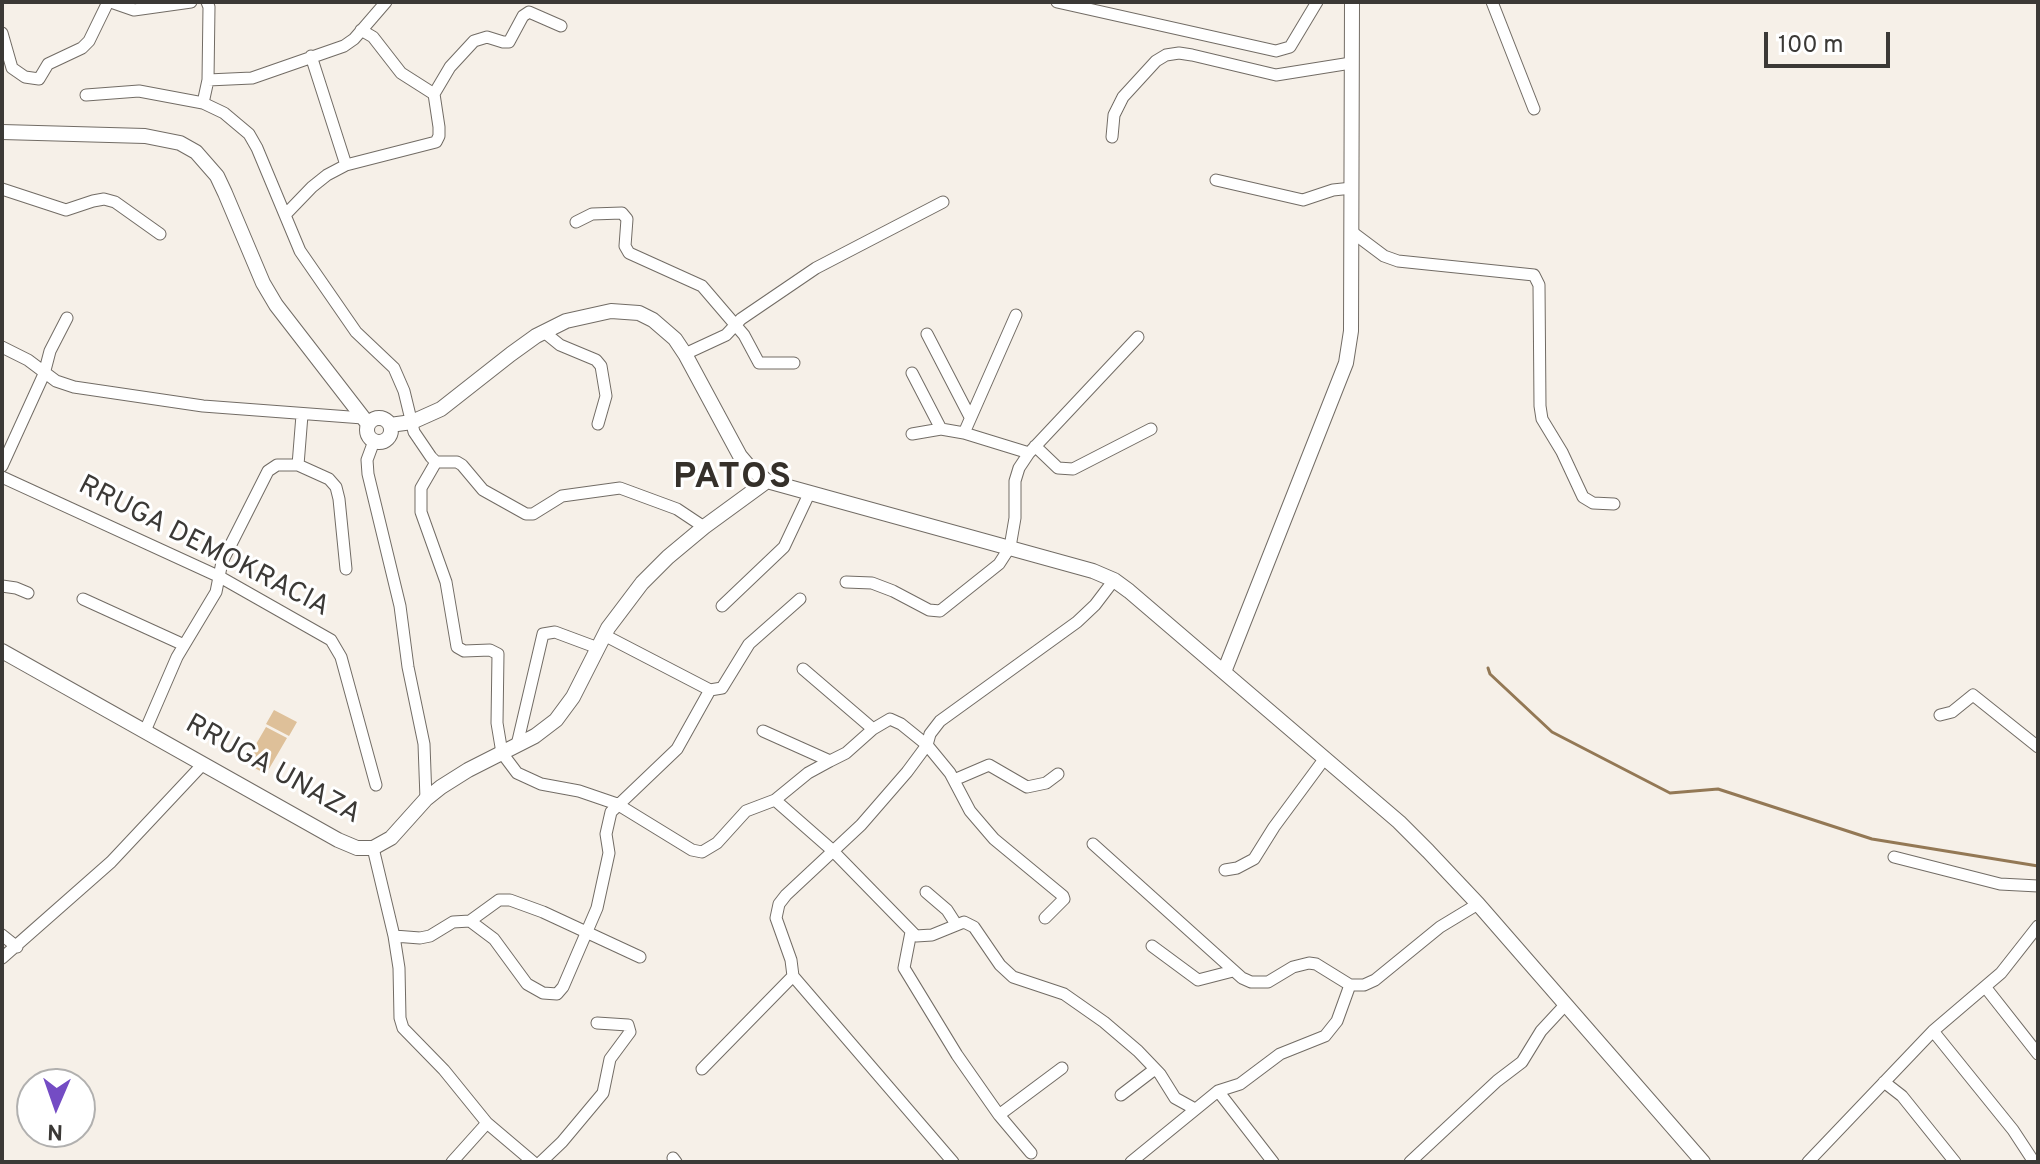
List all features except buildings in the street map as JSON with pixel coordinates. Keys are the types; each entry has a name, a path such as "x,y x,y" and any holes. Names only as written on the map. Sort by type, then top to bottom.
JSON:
{"main road":[{"path":"1224,672 1346,363 1351,331 1352,2"},
{"path":"2,132 145,136 180,143 196,152 217,176 263,283 276,305 366,421 367,434 374,441 383,441 391,432 390,425"},
{"path":"366,421 380,418 390,425 412,422 441,409 544,332 579,316 625,311 653,320 675,339 685,354 740,456 767,481 1010,547 1114,580 1399,822 1478,904 1703,1162"},
{"name":"RRUGA UNAZA","path":"2,651 338,840 357,848 373,848 391,838 426,799 468,770 546,729 556,720 573,697 601,641 623,606 655,569 704,527 767,481"}],"street":[{"path":"2,33 12,68 25,77 39,79 48,64 75,52 89,41 110,2 134,10 191,2"},
{"path":"203,103 208,80 207,2"},
{"path":"208,80 252,78 344,46 354,39 386,2"},
{"path":"1057,2 1276,51 1290,47 1317,2"},
{"path":"1492,2 1534,109"},
{"path":"285,215 312,187 346,165 436,142 439,127 434,94 450,67 474,41 487,37 509,42 523,16 529,12 561,26"},
{"path":"361,30 373,37 401,73 434,94"},
{"path":"1112,137 1114,115 1123,97 1156,61 1166,55 1192,55 1276,75 1351,63"},
{"path":"311,56 346,165"},
{"path":"86,95 139,91 203,103 224,113 249,134 300,251 356,332 394,368 418,438 436,462"},
{"path":"1216,180 1303,200 1333,190 1352,188"},
{"path":"2,197 2,189 66,210 104,199 115,202 160,234"},
{"path":"685,354 726,335 816,268 943,202"},
{"path":"576,222 592,214 622,213 627,219 626,250 702,286 736,325 759,363 794,363"},
{"path":"1352,232 1384,256 1398,261 1534,275 1539,285 1542,419 1583,497 1593,503 1614,504"},
{"path":"964,433 1016,315"},
{"path":"2,466 44,374 47,357 67,318"},
{"path":"544,332 560,345 596,360 601,366 606,396 598,424"},
{"path":"927,334 970,417"},
{"path":"846,582 872,583 929,610 940,611 999,564 1010,547 1015,518 1015,481 1019,468 1032,449 1138,337"},
{"path":"2,347 28,360 44,374 74,387 203,406 366,421"},
{"path":"912,373 941,429"},
{"path":"298,465 302,415"},
{"path":"912,434 941,429 964,433 1032,449 1058,468 1073,469 1151,429"},
{"path":"374,441 367,460 368,474 400,606 408,667 424,744 426,799"},
{"path":"436,462 457,462 483,490 526,514 533,514 562,496 620,488 677,509 704,527"},
{"path":"436,462 421,488 421,512 446,582 457,647 464,651 495,651 498,654 497,723 502,753 510,767 529,779 617,804 698,852 717,843 746,811 775,800 808,773 846,753 873,729 890,719 895,720 927,745 945,766 970,811 994,839 1063,896 1064,899 1045,918"},
{"path":"145,731 184,645 216,592 222,562 268,471 277,465 298,465 320,473 336,487 345,540 346,569"},
{"name":"RRUGA DEMOKRACIA","path":"2,477 220,577 322,633 338,648 376,785"},
{"path":"722,606 784,547 809,494"},
{"path":"953,1162 793,976 791,960 777,924 777,910 796,883 861,825 907,772 940,721 1077,622 1114,580"},
{"path":"2,586 28,593"},
{"path":"83,599 184,645"},
{"path":"517,745 543,634 555,632 601,641 710,690 722,688 749,644 800,599"},
{"path":"803,669 873,729"},
{"path":"470,921 494,939 527,984 550,995 561,991 597,908 609,853 606,834 608,819 617,804 677,749 710,690"},
{"path":"1940,715 1952,712 1973,695 2038,747"},
{"path":"763,731 830,761"},
{"path":"1225,870 1254,859 1325,758"},
{"path":"2,958 120,853 203,764"},
{"path":"954,780 989,765 1027,787 1046,783 1058,774"},
{"path":"775,800 832,850 916,936 925,936 964,922 974,927 1000,965 1013,977 1064,994 1116,1031 1155,1069 1175,1098 1195,1109"},
{"path":"1093,844 1233,971 1242,978 1260,983 1309,963 1350,985 1364,985 1375,980 1440,927 1478,904"},
{"path":"373,848 394,936 403,1028 444,1070 487,1123 533,1162"},
{"path":"1894,857 2000,884 2038,886"},
{"path":"926,892 947,910 956,924"},
{"path":"394,936 430,936 453,922 470,921 504,899 543,912 640,957"},
{"path":"1808,1162 1933,1031 1986,988 2014,959 2038,926"},
{"path":"911,932 904,968 927,1010 999,1115 1031,1153"},
{"path":"2,935 17,947"},
{"path":"1152,946 1198,980 1233,971"},
{"path":"702,1069 793,976"},
{"path":"1131,1162 1218,1091 1240,1084 1280,1054 1325,1036 1337,1021 1350,985"},
{"path":"1986,988 2038,1054"},
{"path":"1410,1162 1497,1081 1522,1062 1541,1031 1566,1004"},
{"path":"541,1162 603,1093 610,1059 630,1032 628,1025 597,1023"},
{"path":"1933,1031 2013,1130 2034,1162"},
{"path":"999,1115 1062,1068"},
{"path":"1121,1095 1155,1069"},
{"path":"1884,1082 1902,1096 1955,1162"},
{"path":"1218,1091 1273,1162"},
{"path":"452,1162 487,1123"}],"shaded area":[{"path":"274,710 297,722 289,736 266,724"},
{"path":"266,727 287,738 266,774 245,763"}],"waterway":[{"path":"1488,668 1490,674 1552,732 1670,793 1718,789 1872,839 2038,866"}],"district":[{"name":"PATOS","path":"733,480"}]}
